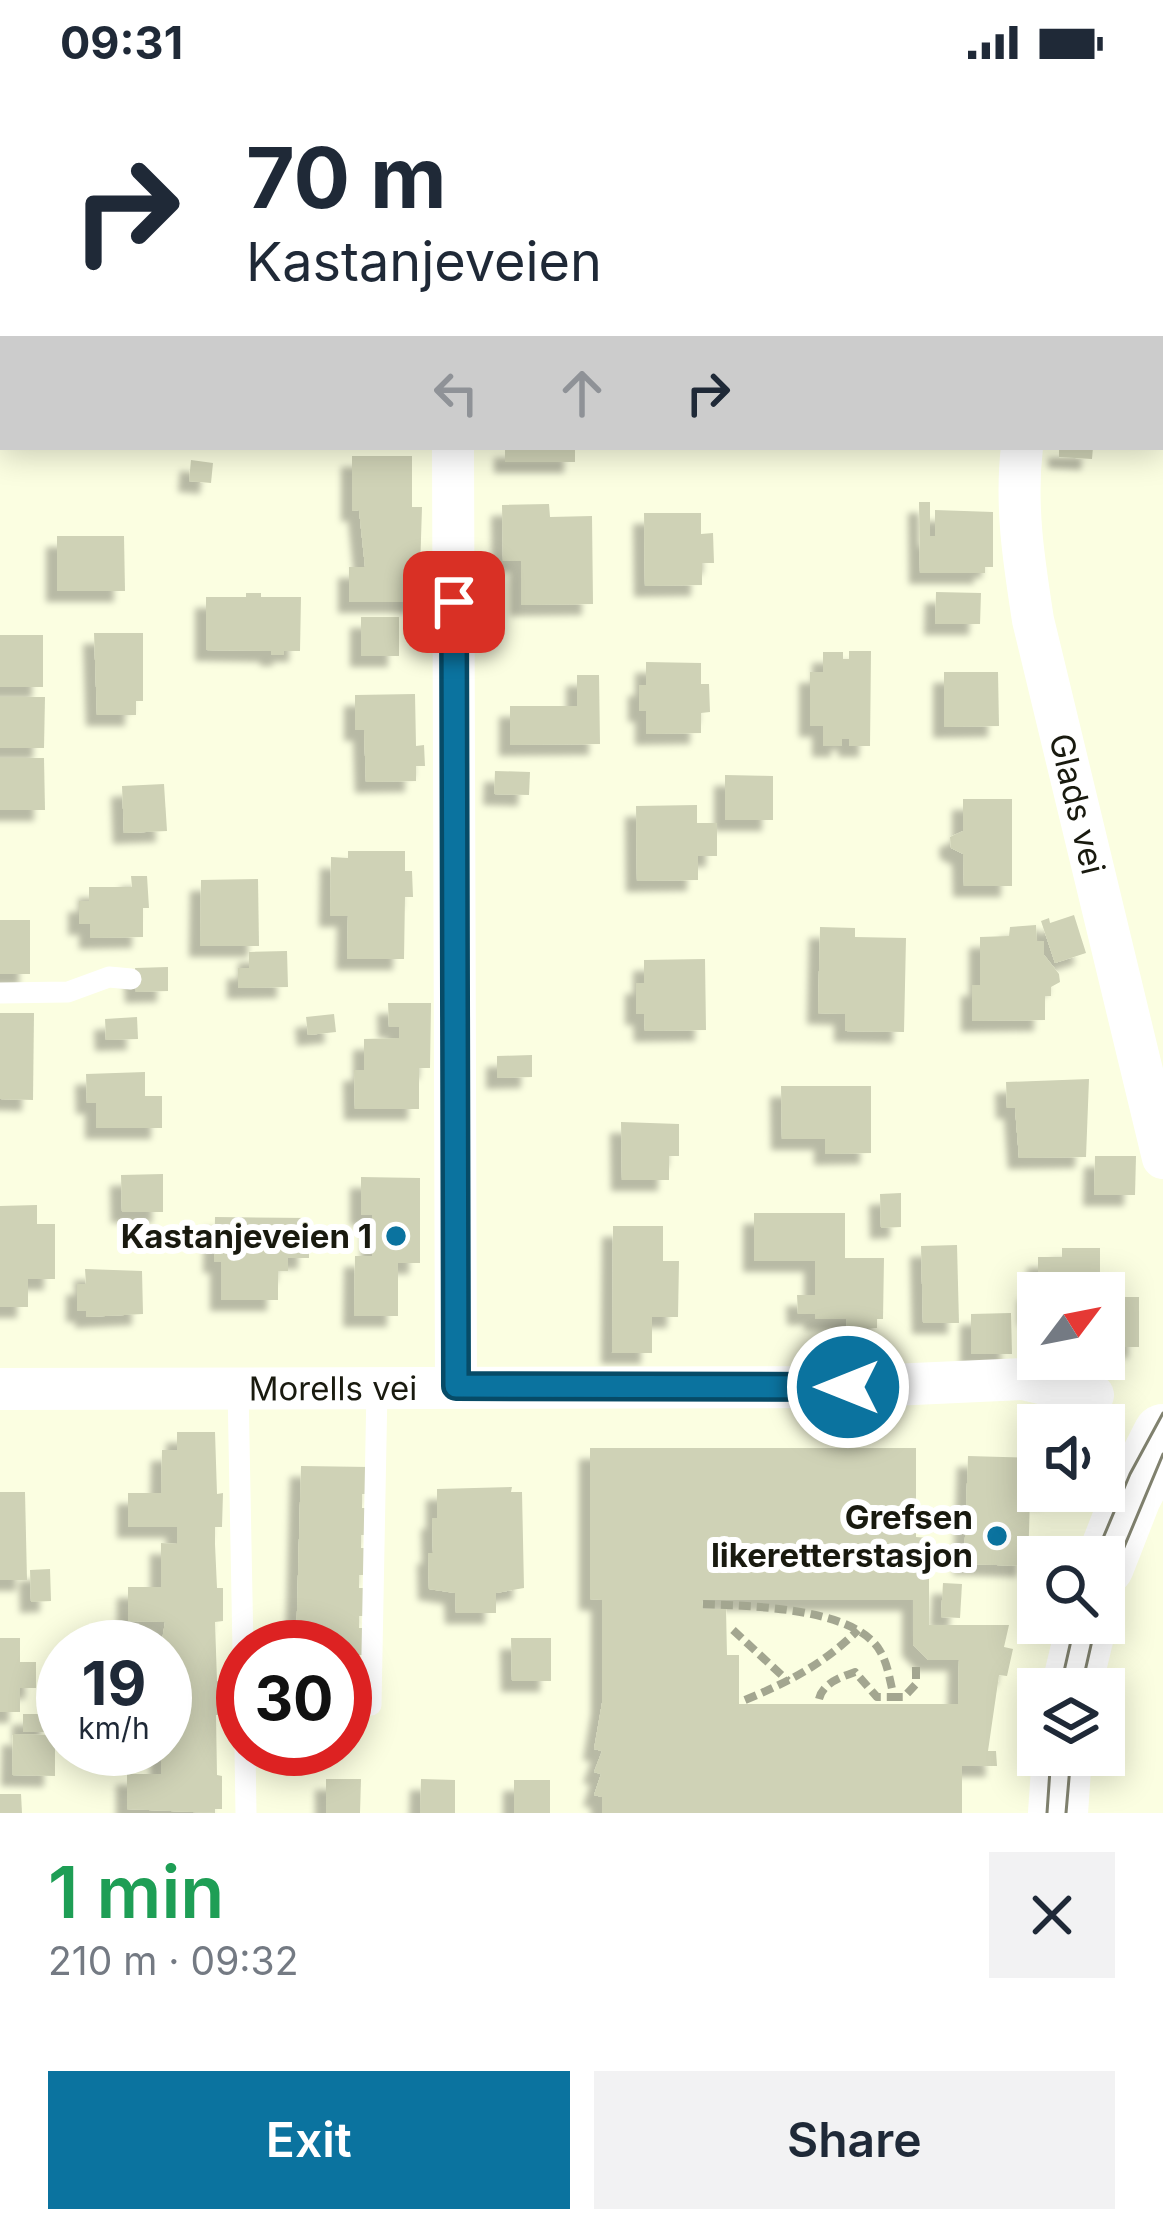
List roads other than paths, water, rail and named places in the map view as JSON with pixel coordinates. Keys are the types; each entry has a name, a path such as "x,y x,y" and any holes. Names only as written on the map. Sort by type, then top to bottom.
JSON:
{"main road":[{"path":"1116,1536 1163,1434"},
{"path":"1058,1813 1061,1776"}],"street":[{"path":"453,450 456,1386"},
{"name":"Glads vei","path":"1022,450 1018,480 1022,546 1033,620 1163,1158"},
{"name":"Morells vei","path":"0,1389 848,1387 1023,1378 1093,1395"}],"lane":[{"path":"0,993 68,992 110,977 131,979"},
{"path":"238,1387 242,1620"},
{"path":"372,1652 377,1388"},
{"path":"245,1776 246,1813"}],"tram line":[{"path":"1104,1536 1163,1413"},
{"path":"1125,1545 1163,1454"},
{"path":"1065,1668 1070,1644"},
{"path":"1086,1668 1091,1644"},
{"path":"1047,1813 1050,1776"},
{"path":"1066,1813 1069,1776"}],"place":[{"name":"Kastanjeveien 1","path":"396,1236"},
{"name":"Grefsen likeretterstasjon","path":"997,1536"}]}
